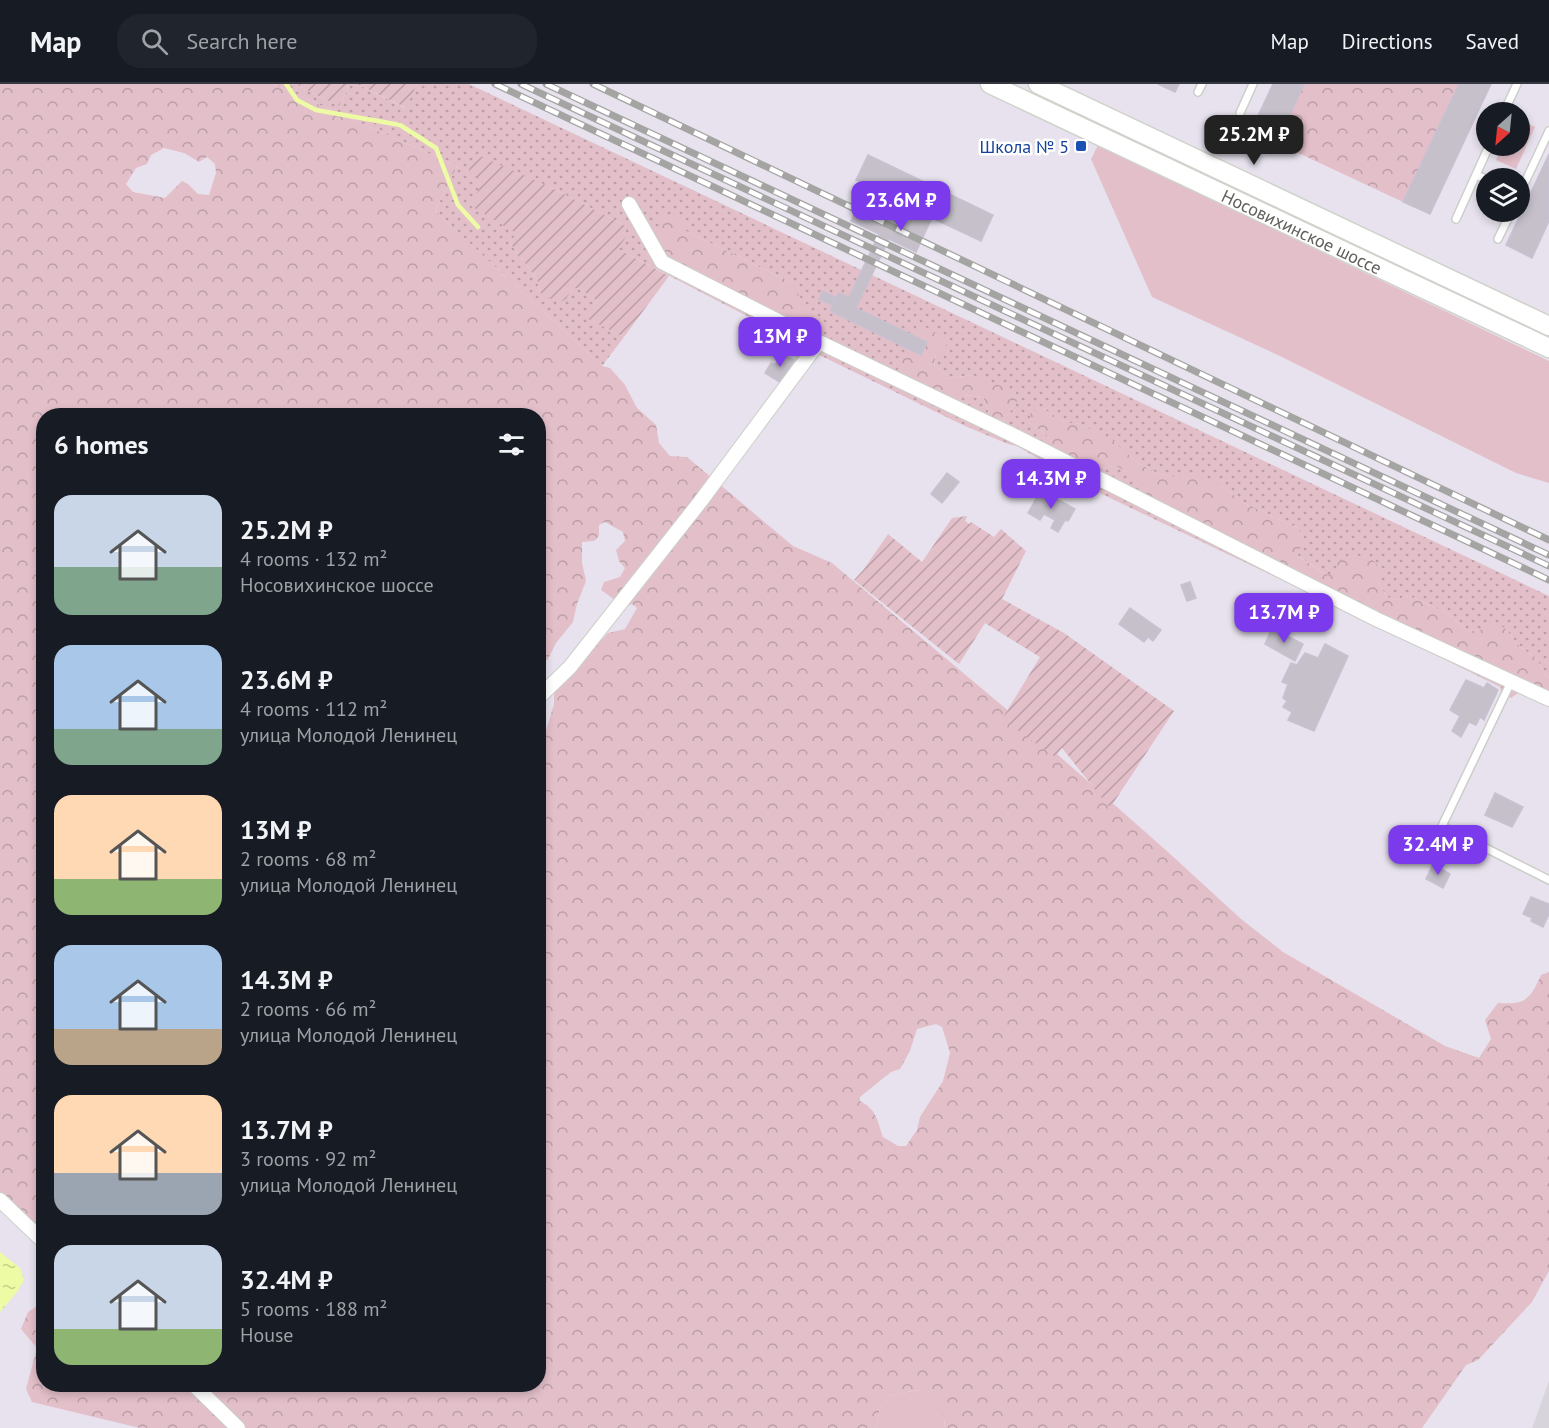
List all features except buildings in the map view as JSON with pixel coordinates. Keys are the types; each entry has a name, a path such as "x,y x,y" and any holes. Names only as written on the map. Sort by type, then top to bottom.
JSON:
{"main road":[{"name":"Носовихинское шоссе","path":"990,84 1549,348"},
{"name":"Носовихинское шоссе","path":"1038,84 1549,326"}],"street":[{"path":"629,204 662,262 819,342 1017,437 1376,619 1549,699"},
{"path":"546,690 570,667 700,502 819,342"},
{"path":"0,1200 36,1234"},
{"path":"201,1392 238,1428"}],"lane":[{"path":"1198,92 1202,84"},
{"path":"1240,113 1253,84"},
{"path":"1509,102 1517,84"},
{"path":"1530,171 1549,130"},
{"path":"1456,219 1476,175"},
{"path":"1498,239 1506,222"},
{"path":"1511,682 1442,826 1549,880"}],"shaded area":[{"path":"1549,1381 1549,1428 1532,1428"}],"green space":[{"path":"0,84 273,84 457,166 435,211 602,366 610,368 625,385 637,408 656,425 659,443 670,456 687,457 793,546 832,563 1005,708 1241,919 1283,952 1445,1046 1479,1058 1491,1039 1485,1020 1498,1003 1515,1003 1526,999 1534,990 1541,975 1549,972 1549,1271 1532,1302 1478,1360 1466,1365 1422,1428 945,1428 945,1422 919,1390 890,1395 880,1409 876,1428 140,1428 32,1402 26,1389 36,1352 36,1392 546,1392 546,731 554,704 554,692 608,633 625,629 637,608 632,604 625,607 601,590 604,582 620,577 625,568 619,561 616,550 625,541 623,532 605,522 599,525 599,536 594,541 582,542 582,563 586,581 573,622 556,643 546,661 546,408 36,408 36,1227 0,1193","holes":["164,148 184,153 199,162 207,157 215,164 216,173 209,195 198,194 182,181 165,198 133,192 126,184 136,168 147,164 151,155","936,1024 942,1027 950,1053 943,1081 920,1117 917,1130 906,1146 898,1146 883,1137 876,1116 860,1101 860,1097 891,1072 900,1069 910,1051 917,1029"]},
{"path":"273,84 299,84 298,86 339,106 350,84 357,84 405,108 417,84 469,84 1549,596 1549,678 1537,659 1518,645 1505,628 1495,625 1477,631 1467,630 1445,612 1409,596 1393,600 1386,596 1379,583 1325,574 1297,555 1303,538 1298,528 1246,504 1214,481 1178,478 1157,473 1138,463 1110,439 1077,423 1068,423 1043,409 1029,423 1046,434 1058,452 1088,469 1117,466 1143,483 1549,693 1549,707 1518,693 1511,698 1501,692 1500,687 1370,622 1087,487 1017,446 965,426 807,349 802,343 618,249 626,237 626,226 550,187 483,180 517,233 510,243 537,279 540,293 566,299 573,288 580,289 597,301 587,318 624,337 602,366 435,211 457,166","holes":["684,230 792,283 652,243","936,354 934,365 950,378 972,375 1017,401 1004,421 990,416 983,397 965,395 896,374"]},
{"path":"299,84 350,84 339,106 298,86"},
{"path":"357,84 417,84 406,108"},
{"path":"1304,84 1459,84 1403,202 1277,143"},
{"path":"1530,125 1535,127 1530,138"},
{"path":"1098,145 1549,361 1549,483 1516,473 1280,356 1152,297 1091,159"},
{"path":"478,155 550,187 626,226 626,237 618,249 669,276 624,337 586,318 597,301 580,289 573,288 566,299 559,303 540,293 537,279 510,243 516,233 471,206 483,180 469,171 470,162"},
{"path":"1498,156 1522,156 1516,168 1496,160"},
{"path":"675,214 683,218 684,230 792,283 812,318 805,329 661,256 651,244 662,216"},
{"path":"918,323 947,339 945,349 936,354 934,365 950,378 972,375 1016,392 1017,401 1004,421 990,416 983,397 965,395 956,402 896,374"},
{"path":"1043,409 1068,423 1077,423 1111,439 1138,463 1157,473 1178,478 1188,472 1214,481 1246,504 1298,528 1303,538 1298,556 1325,574 1334,575 1338,562 1352,554 1372,559 1384,573 1379,583 1386,596 1393,600 1409,596 1445,612 1467,630 1477,631 1495,624 1505,628 1518,645 1537,659 1549,678 1549,693 1142,498 1142,483 1117,466 1088,469 1058,452 1046,434 1029,423 1031,411"},
{"path":"967,516 965,521 970,524 971,522 994,537 1001,529 1026,551 1002,599 1064,633 1174,711 1110,808 1062,748 1055,757 1002,719 1040,657 985,623 959,664 854,580 888,534 922,562 952,518"},
{"path":"36,1307 36,1347 21,1329 28,1312"},
{"path":"919,1390 940,1410 945,1428 876,1428 880,1409 890,1395"}],"water":[{"path":"0,1252 20,1268 24,1280 0,1312"}],"waterway":[{"path":"286,84 297,100 316,110 400,125 436,148 458,205 478,227"}],"railway":[{"path":"495,84 1549,580"},
{"path":"521,84 1549,566"},
{"path":"546,84 1549,555"},
{"path":"593,84 1549,540"}],"place":[{"name":"Школа № 5","path":"1081,146"}]}
